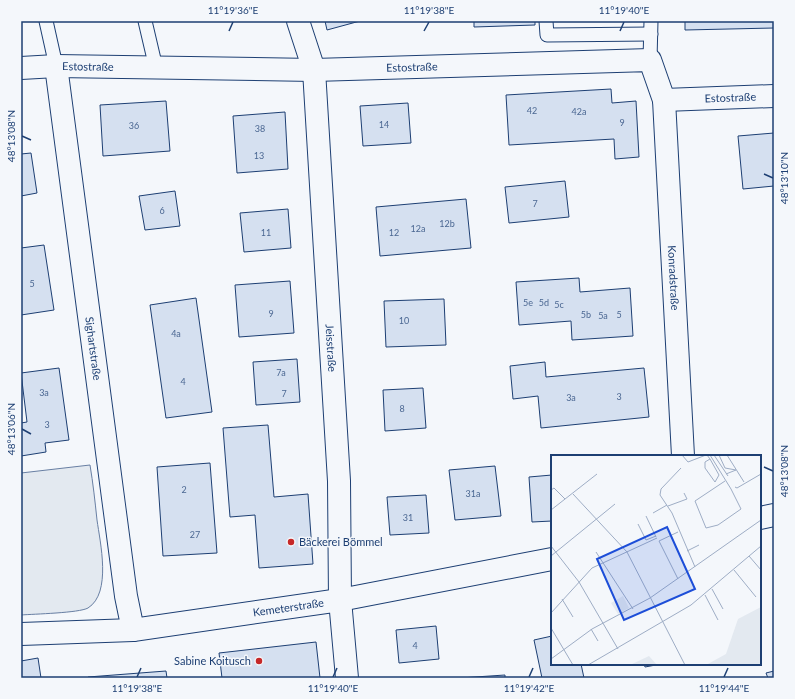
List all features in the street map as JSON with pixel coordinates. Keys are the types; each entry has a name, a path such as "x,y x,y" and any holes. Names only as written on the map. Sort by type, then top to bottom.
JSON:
{"street":[{"name":"Jeisstraße","path":"298,21 314,70 339,481 340,600 347,678"},
{"name":"Estostraße","path":"21,68 56,66 314,70 650,60"},
{"path":"650,60 664,100"},
{"name":"Sighartstraße","path":"56,66 126,596 133,630"},
{"name":"Estostraße","path":"664,100 774,96"},
{"name":"Konradstraße","path":"664,100 683,455"},
{"path":"761,518 774,515"},
{"name":"Kemeterstraße","path":"21,634 133,630 340,600 551,559"}],"lane":[{"path":"46,21 56,66"},
{"path":"145,21 156,68"},
{"path":"546,21 546,36 652,34"},
{"path":"650,60 652,34 651,21"}],"shaded area":[{"path":"90,465 102,554 103,567 100,591 95,601 88,608 83,610 21,615 21,473"}],"building":[{"path":"325,21 360,21 327,30"},
{"path":"474,21 535,21 535,25 474,27"},
{"path":"685,21 774,21 774,28 685,30"},
{"path":"611,89 612,103 636,101 639,157 615,159 614,139 509,145 506,95"},
{"path":"166,101 170,151 103,156 100,105"},
{"path":"408,103 411,143 363,146 360,106"},
{"path":"285,112 288,169 237,173 233,116"},
{"path":"774,133 774,186 743,189 738,136"},
{"path":"31,153 37,193 21,196 21,154"},
{"path":"565,181 569,217 509,223 505,187"},
{"path":"175,191 180,226 145,230 139,196"},
{"path":"466,199 471,248 380,256 376,207"},
{"path":"288,209 291,248 244,252 240,213"},
{"path":"44,245 54,310 21,315 21,248"},
{"path":"579,278 580,292 630,288 633,336 572,340 571,321 519,325 516,282"},
{"path":"290,281 294,333 239,337 235,285"},
{"path":"196,298 212,412 166,418 150,305"},
{"path":"444,299 446,345 386,347 384,301"},
{"path":"297,359 300,402 256,405 253,362"},
{"path":"545,362 546,377 644,368 649,417 541,428 538,396 513,399 510,366"},
{"path":"59,368 69,440 45,443 46,452 21,456 21,423 27,422 21,373"},
{"path":"423,388 426,428 385,431 383,390"},
{"path":"268,425 274,497 308,494 313,564 259,568 255,515 230,517 223,428"},
{"path":"210,463 217,553 163,556 157,467"},
{"path":"495,466 501,516 455,520 449,470"},
{"path":"551,475 551,521 532,522 529,477"},
{"path":"426,495 429,533 390,535 387,497"},
{"path":"436,626 439,659 399,663 396,630"},
{"path":"551,636 551,665 581,665 584,678 542,678 534,640"},
{"path":"316,642 320,678 222,678 219,653"},
{"path":"38,658 41,678 21,678 21,661"},
{"path":"644,665 656,665 645,667"},
{"path":"166,671 167,678 88,678 88,677"},
{"path":"774,671 774,678 768,678 766,673"},
{"path":"505,675 505,678 460,678"}],"place":[{"name":"Bäckerei Bömmel","path":"291,542"},
{"name":"Sabine Koitusch","path":"259,661"}]}
